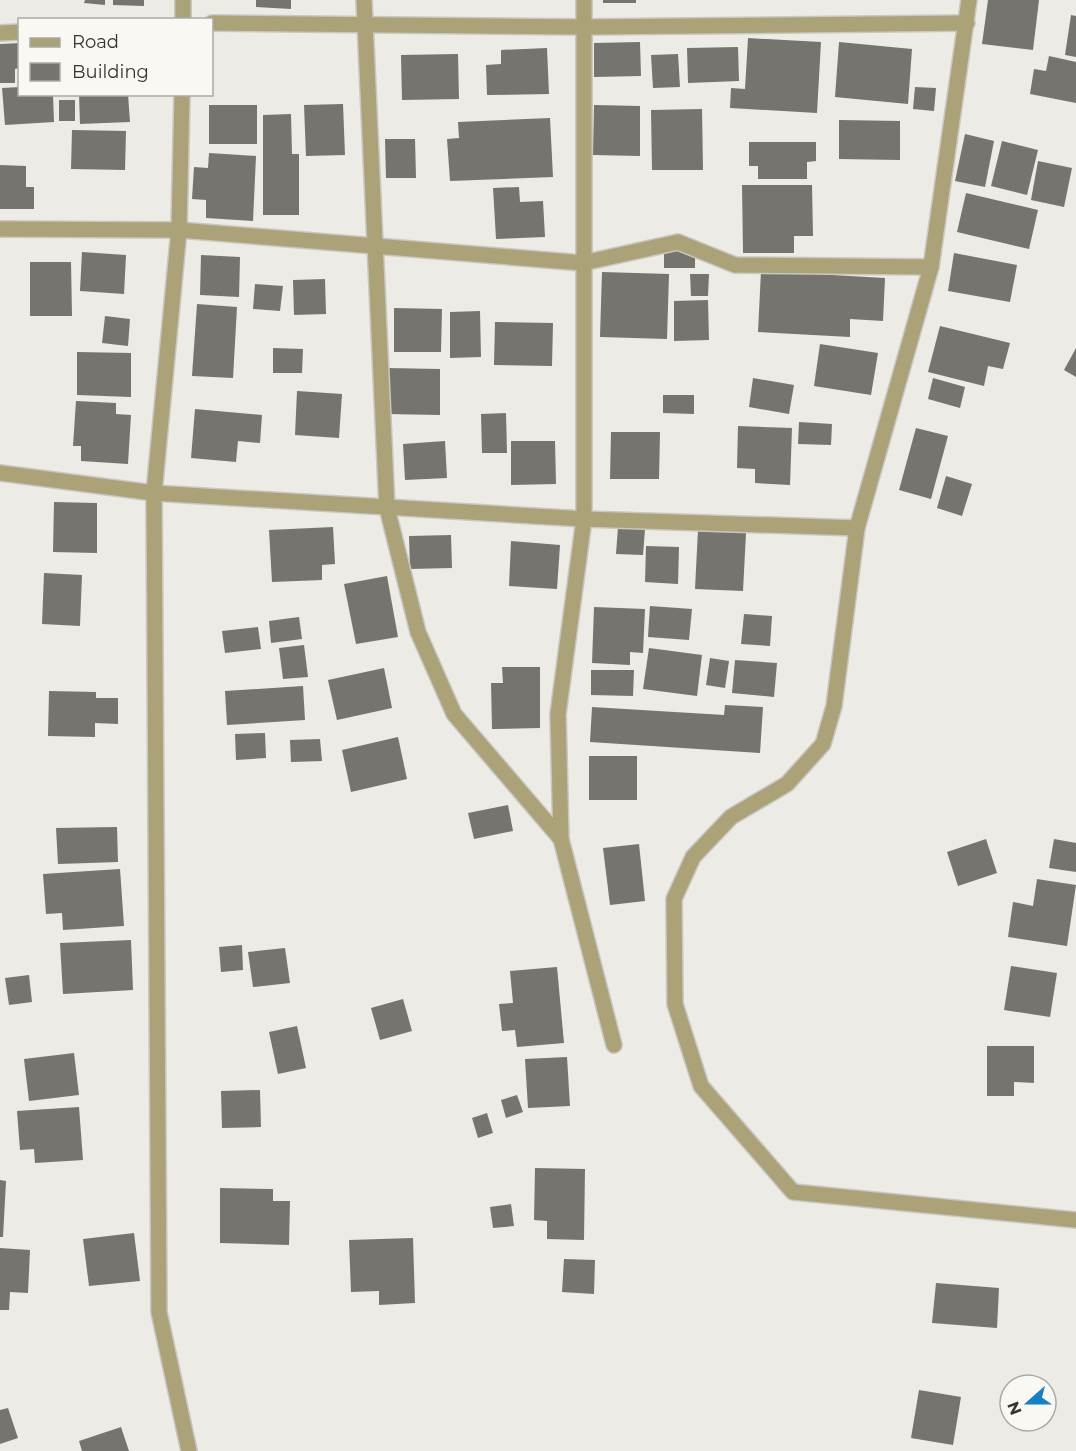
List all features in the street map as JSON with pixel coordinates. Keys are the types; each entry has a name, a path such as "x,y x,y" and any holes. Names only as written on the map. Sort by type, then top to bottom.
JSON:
{"street":[{"path":"183,0 183,18"},
{"path":"364,0 387,508 418,632 454,714 561,839"},
{"path":"584,0 584,519 558,714 561,839 614,1045"},
{"path":"969,0 931,267 857,528 834,706 823,744 787,784 731,817 693,857 674,898 675,1004 701,1086 793,1192 1076,1220"},
{"path":"213,23 585,27 967,23"},
{"path":"0,33 18,32"},
{"path":"182,96 179,230 154,493 159,1312 189,1451"},
{"path":"0,230 179,230 583,263 678,242 735,265 931,267"},
{"path":"0,473 154,493 387,508 584,519 857,528"}],"building":[{"path":"85,0 105,0 105,5 84,3"},
{"path":"113,0 144,0 144,6 113,5"},
{"path":"256,0 291,0 291,9 256,7"},
{"path":"603,0 636,0 636,3 603,3"},
{"path":"988,0 1039,0 1033,50 982,44"},
{"path":"1071,15 1076,16 1076,57 1065,55"},
{"path":"748,38 821,42 817,113 730,108 731,88 745,89"},
{"path":"640,42 641,76 594,77 594,43"},
{"path":"839,42 912,49 908,104 835,97"},
{"path":"18,43 18,68 15,69 15,83 0,83 0,44"},
{"path":"738,47 739,81 688,83 687,48"},
{"path":"547,48 549,94 487,95 486,65 501,64 501,50"},
{"path":"458,54 459,99 402,100 401,55"},
{"path":"678,54 680,87 653,88 651,55"},
{"path":"1049,56 1076,62 1076,103 1030,94 1034,69 1046,71"},
{"path":"18,87 18,96 53,96 54,122 5,125 2,88"},
{"path":"915,87 936,88 934,111 913,109"},
{"path":"79,96 128,96 130,122 80,124"},
{"path":"59,100 75,100 75,121 59,121"},
{"path":"343,104 345,155 306,156 304,105"},
{"path":"209,105 257,105 257,144 209,144"},
{"path":"594,105 640,106 640,156 593,155"},
{"path":"702,109 703,170 652,170 651,110"},
{"path":"291,114 292,154 299,154 299,215 263,215 263,115"},
{"path":"550,118 553,177 450,181 447,139 459,138 458,122"},
{"path":"839,120 900,121 900,160 839,159"},
{"path":"72,130 126,131 125,170 71,169"},
{"path":"965,134 994,141 985,187 955,181"},
{"path":"385,139 415,139 416,178 386,178"},
{"path":"1002,141 1038,150 1027,195 991,186"},
{"path":"749,142 816,142 816,161 807,162 807,179 758,179 758,166 749,166"},
{"path":"209,153 256,156 253,221 206,218 206,200 192,199 194,167 208,168"},
{"path":"1038,161 1072,168 1064,207 1031,200"},
{"path":"0,165 26,166 26,187 34,187 34,209 0,209"},
{"path":"742,185 812,185 813,236 794,236 794,253 743,253"},
{"path":"519,187 520,202 543,201 545,237 496,239 493,188"},
{"path":"966,193 1038,210 1029,249 957,232"},
{"path":"664,251 695,251 695,268 664,268"},
{"path":"82,252 126,255 124,294 80,291"},
{"path":"954,253 1017,265 1010,302 948,291"},
{"path":"201,255 240,257 239,297 200,295"},
{"path":"30,262 71,262 72,316 30,316"},
{"path":"761,271 885,278 883,321 850,319 850,337 758,332"},
{"path":"602,272 669,274 667,339 600,337"},
{"path":"690,274 709,274 708,296 691,296"},
{"path":"325,279 326,314 294,315 293,280"},
{"path":"255,284 283,286 280,311 253,309"},
{"path":"708,300 709,340 674,341 674,301"},
{"path":"197,304 237,307 233,378 192,376"},
{"path":"394,308 442,309 441,352 394,352"},
{"path":"480,311 481,357 450,358 450,312"},
{"path":"105,316 130,319 128,346 102,343"},
{"path":"495,322 553,323 552,366 494,365"},
{"path":"940,326 1010,343 1003,369 988,366 984,386 928,372"},
{"path":"820,344 878,353 871,395 814,386"},
{"path":"273,348 303,349 302,373 273,373"},
{"path":"1076,348 1076,377 1064,370"},
{"path":"77,352 131,353 131,397 77,395"},
{"path":"387,368 440,369 440,415 386,414"},
{"path":"753,378 794,385 789,414 749,407"},
{"path":"933,378 965,387 960,408 928,399"},
{"path":"297,391 342,394 339,438 295,435"},
{"path":"663,395 694,395 694,414 663,413"},
{"path":"76,401 116,403 116,414 131,415 128,464 81,461 81,446 73,446"},
{"path":"195,409 262,415 260,443 238,441 236,462 191,458"},
{"path":"506,413 507,453 482,453 481,414"},
{"path":"799,422 832,424 831,445 798,444"},
{"path":"738,426 792,428 790,485 755,483 755,469 737,468"},
{"path":"916,428 948,436 931,499 899,490"},
{"path":"611,432 660,432 659,479 610,479"},
{"path":"445,441 447,478 405,480 403,444"},
{"path":"511,441 555,441 556,484 511,485"},
{"path":"946,476 972,484 962,516 937,508"},
{"path":"54,502 97,503 97,553 53,552"},
{"path":"333,527 335,564 322,565 322,580 272,582 269,530"},
{"path":"618,527 645,529 643,555 616,554"},
{"path":"698,530 746,533 743,591 695,589"},
{"path":"451,535 452,568 410,569 409,536"},
{"path":"511,541 560,545 557,589 509,586"},
{"path":"646,546 679,547 678,584 645,582"},
{"path":"44,573 82,575 80,626 42,624"},
{"path":"387,576 398,637 356,644 344,584"},
{"path":"650,606 692,609 689,640 648,637"},
{"path":"594,607 645,609 643,653 630,652 630,665 592,663"},
{"path":"744,614 772,616 770,646 741,644"},
{"path":"299,617 302,639 271,643 269,621"},
{"path":"258,627 261,649 225,653 222,631"},
{"path":"304,645 308,677 283,679 279,648"},
{"path":"649,648 702,655 697,696 643,689"},
{"path":"710,658 729,661 725,688 706,685"},
{"path":"735,660 777,663 774,697 732,693"},
{"path":"502,667 540,667 540,728 492,729 491,683 503,683"},
{"path":"384,668 392,708 337,720 328,680"},
{"path":"591,670 634,670 633,696 591,695"},
{"path":"303,686 305,720 227,725 225,691"},
{"path":"49,691 96,692 96,698 118,698 118,724 95,723 95,737 48,736"},
{"path":"725,705 763,707 760,753 590,742 592,707 724,715"},
{"path":"265,733 266,758 236,760 235,734"},
{"path":"398,737 407,779 351,792 342,750"},
{"path":"320,739 322,761 291,762 290,740"},
{"path":"589,756 637,756 637,800 589,800"},
{"path":"508,805 513,831 474,839 468,813"},
{"path":"117,827 118,862 58,864 56,828"},
{"path":"986,839 997,873 958,886 947,852"},
{"path":"1054,839 1076,843 1076,872 1049,868"},
{"path":"639,844 645,901 610,905 603,848"},
{"path":"120,869 124,926 63,930 62,913 46,914 43,874"},
{"path":"1037,879 1076,885 1067,946 1008,937 1013,902 1033,906"},
{"path":"131,940 133,990 63,994 60,943"},
{"path":"242,945 243,970 221,972 219,947"},
{"path":"285,948 290,983 253,987 248,952"},
{"path":"1011,966 1057,973 1050,1017 1004,1010"},
{"path":"557,967 564,1043 517,1047 515,1030 502,1031 499,1004 513,1003 510,971"},
{"path":"29,975 32,1002 9,1005 5,978"},
{"path":"403,999 412,1031 380,1040 371,1008"},
{"path":"297,1026 306,1068 278,1074 269,1032"},
{"path":"987,1046 1034,1046 1034,1083 1014,1082 1014,1096 987,1096"},
{"path":"74,1053 79,1095 29,1101 24,1059"},
{"path":"567,1057 570,1106 528,1108 525,1059"},
{"path":"260,1090 261,1127 222,1128 221,1091"},
{"path":"517,1095 523,1112 506,1118 501,1100"},
{"path":"79,1107 83,1160 35,1163 34,1149 20,1150 17,1111"},
{"path":"487,1113 493,1133 478,1138 472,1118"},
{"path":"535,1168 585,1169 584,1240 547,1239 547,1221 534,1220"},
{"path":"0,1180 6,1181 3,1237 0,1237"},
{"path":"220,1188 273,1189 273,1201 290,1201 289,1245 220,1243"},
{"path":"511,1204 514,1226 493,1228 490,1207"},
{"path":"134,1233 140,1281 89,1286 83,1239"},
{"path":"413,1238 415,1303 379,1305 379,1291 351,1292 349,1240"},
{"path":"0,1248 30,1250 28,1293 10,1292 9,1310 0,1310"},
{"path":"564,1259 595,1260 594,1294 562,1292"},
{"path":"936,1283 999,1288 997,1328 932,1323"},
{"path":"919,1390 961,1397 953,1445 911,1438"},
{"path":"8,1408 18,1438 0,1444 0,1410"},
{"path":"121,1427 129,1451 82,1451 79,1441"}]}
